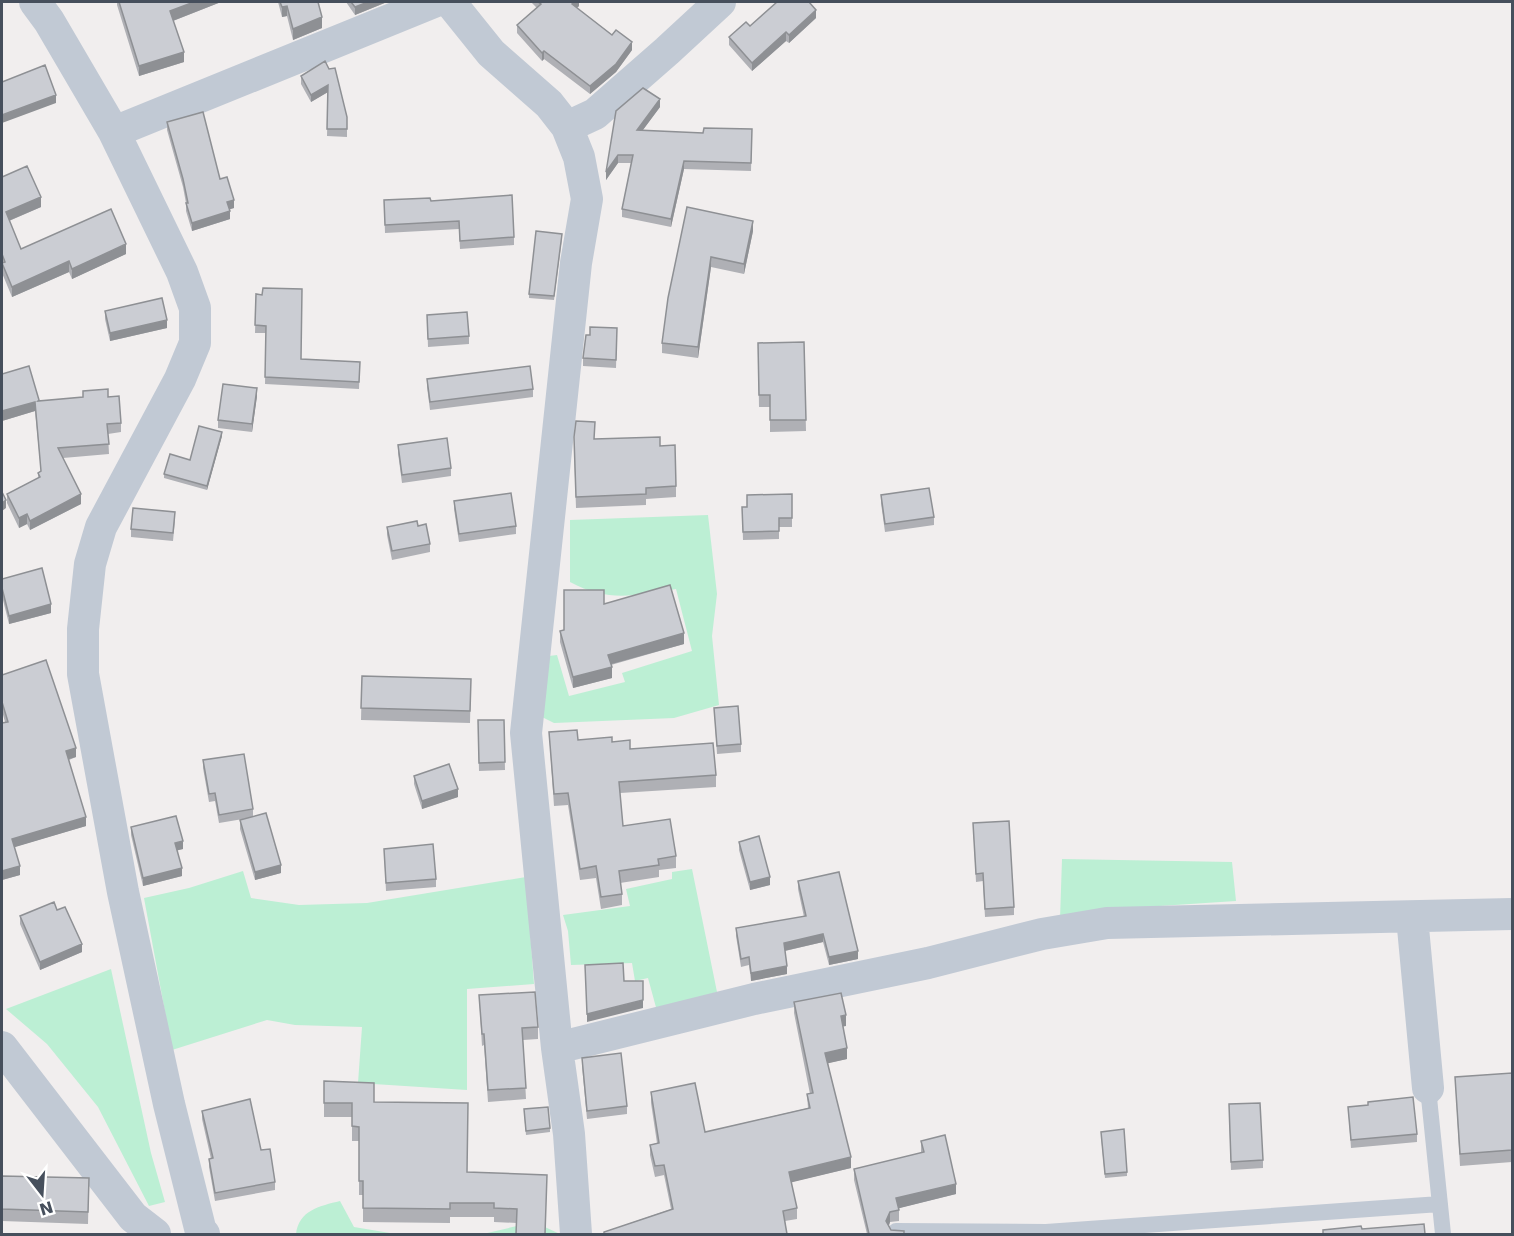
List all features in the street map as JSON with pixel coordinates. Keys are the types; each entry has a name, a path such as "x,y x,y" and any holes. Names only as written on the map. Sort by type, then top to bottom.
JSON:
{"street":[{"path":"35,2 49,21 114,132 182,272 195,308 195,343 180,379 101,527 90,564 83,629 83,674 123,892 199,1234"},
{"path":"114,132 434,2"},
{"path":"450,2 491,53 549,104 567,128 579,157 587,199 576,263 526,733 557,1048 569,1134 576,1234"},
{"path":"567,128 595,114 720,2"},
{"path":"557,1048 754,999 928,963 1042,934 1107,923 1512,914"},
{"path":"1412,917 1428,1088"},
{"path":"2,1047 133,1217 155,1234"}],"lane":[{"path":"1428,1088 1443,1234"},
{"path":"896,1232 1046,1232 1440,1204"}],"green space":[{"path":"708,515 717,594 712,636 719,705 674,718 554,723 542,717 541,657 557,655 569,696 625,682 622,673 692,651 676,589 622,596 597,593 570,582 570,520"},
{"path":"1062,859 1232,862 1236,901 1114,909 1060,919"},
{"path":"692,869 717,992 657,1011 648,978 635,981 632,963 571,965 568,931 563,915 630,906 626,889 672,879 672,872"},
{"path":"243,871 251,898 299,905 367,903 526,877 534,984 467,989 467,1090 358,1083 362,1027 295,1025 267,1020 172,1050 144,898 189,888"},
{"path":"111,969 151,1153 165,1202 149,1206 98,1107 47,1044 6,1009"},
{"path":"340,1201 354,1227 396,1234 296,1234 301,1219 306,1214 318,1207"},
{"path":"534,1222 560,1234 483,1234"}],"building":[{"path":"119,2 194,2 170,11 184,52 139,66"},
{"path":"280,2 318,2 322,17 293,29 287,6 282,7"},
{"path":"351,2 368,2 355,7"},
{"path":"538,2 574,2 572,4 612,35 616,30 632,42 616,64 590,86 544,51 542,53 517,25 541,4"},
{"path":"777,2 809,2 816,10 789,35 786,32 752,63 729,37 746,22 750,26"},
{"path":"325,61 329,69 335,68 347,117 347,129 327,129 328,85 311,95 301,76"},
{"path":"45,65 56,95 2,115 2,82"},
{"path":"643,88 660,99 637,130 703,133 704,128 752,129 751,163 684,161 671,219 622,209 633,155 618,155 606,172 616,111"},
{"path":"203,112 220,179 227,177 234,200 227,202 230,211 192,223 186,203 188,203 183,179 167,122"},
{"path":"27,166 41,197 6,212 21,249 111,209 126,244 72,269 69,261 12,287 2,263 5,262 2,254 2,177"},
{"path":"512,195 514,237 460,241 459,221 385,225 384,200 430,198 431,201"},
{"path":"687,207 753,221 744,264 711,257 698,347 662,343 668,298"},
{"path":"536,231 562,234 554,296 529,294"},
{"path":"263,288 302,289 301,359 360,362 359,382 265,377 266,326 255,325 256,294 262,295"},
{"path":"162,298 167,320 110,333 105,311"},
{"path":"467,312 469,336 428,339 427,315"},
{"path":"590,327 617,328 616,360 583,358 586,335 590,335"},
{"path":"804,342 806,420 770,420 770,395 759,395 758,343"},
{"path":"29,366 38,401 83,397 83,391 108,389 108,397 119,396 121,423 107,424 109,444 58,448 81,494 30,521 27,514 19,518 7,494 40,477 35,402 2,411 2,374"},
{"path":"530,366 533,389 430,402 427,379"},
{"path":"223,384 257,388 252,424 218,420"},
{"path":"576,421 595,422 594,439 660,437 660,446 675,445 676,486 646,488 646,494 576,497 574,437"},
{"path":"199,426 222,432 207,486 164,474 170,454 190,460"},
{"path":"447,438 451,468 402,475 398,445"},
{"path":"929,488 934,517 885,524 881,495"},
{"path":"511,493 516,526 459,534 454,501"},
{"path":"792,494 792,518 779,518 779,531 743,532 742,507 747,507 747,495"},
{"path":"133,508 175,512 173,533 131,529"},
{"path":"417,521 418,526 426,524 430,544 392,551 387,527"},
{"path":"42,568 51,604 9,616 2,579"},
{"path":"670,585 684,633 608,655 612,667 573,677 560,631 564,630 564,590 604,590 604,604"},
{"path":"46,660 76,748 66,751 86,817 12,839 20,866 2,871 2,723 8,722 2,702 2,675"},
{"path":"362,676 471,679 470,711 361,708"},
{"path":"738,706 741,744 717,746 714,708"},
{"path":"478,720 504,720 505,762 479,763"},
{"path":"577,730 578,740 612,737 612,742 630,740 630,749 713,743 716,775 619,782 623,826 670,819 676,856 658,859 659,865 619,871 622,894 601,897 596,866 580,869 568,793 554,794 549,732"},
{"path":"244,754 253,809 219,815 215,793 209,794 203,760"},
{"path":"449,764 458,789 422,801 414,776"},
{"path":"266,813 281,865 255,872 240,820"},
{"path":"176,816 183,841 175,843 182,868 143,878 131,827"},
{"path":"1009,821 1014,907 985,909 983,873 976,874 973,823"},
{"path":"759,836 770,877 750,882 739,842"},
{"path":"433,844 436,879 386,883 384,849"},
{"path":"839,872 858,951 829,957 823,934 784,943 787,966 751,973 749,957 741,959 736,928 806,916 798,881"},
{"path":"54,902 57,910 65,907 82,944 40,962 20,916"},
{"path":"623,963 624,981 643,981 643,1000 587,1014 585,965"},
{"path":"535,992 538,1027 522,1028 526,1088 488,1090 479,995"},
{"path":"841,993 846,1015 841,1016 847,1048 825,1053 851,1157 789,1172 797,1208 783,1211 787,1234 604,1234 604,1232 673,1209 664,1165 655,1166 650,1145 659,1143 651,1092 695,1083 705,1132 810,1108 807,1094 813,1093 794,1002"},
{"path":"621,1053 627,1106 587,1111 582,1058"},
{"path":"1512,1073 1512,1150 1460,1154 1455,1077"},
{"path":"324,1081 374,1083 374,1102 468,1103 467,1172 547,1175 545,1234 516,1234 517,1209 494,1208 494,1203 450,1203 450,1209 363,1208 363,1181 359,1181 359,1127 352,1126 352,1103 324,1103"},
{"path":"1413,1097 1417,1134 1351,1140 1348,1107 1368,1105 1368,1102"},
{"path":"250,1099 261,1150 270,1149 275,1182 215,1193 209,1159 213,1158 202,1111"},
{"path":"1260,1103 1263,1160 1231,1162 1229,1104"},
{"path":"548,1107 550,1128 526,1131 524,1109"},
{"path":"1124,1129 1127,1172 1105,1174 1101,1132"},
{"path":"945,1135 956,1184 896,1198 899,1210 890,1212 886,1221 891,1230 904,1231 904,1234 869,1234 854,1169 924,1152 921,1141"},
{"path":"2,1176 89,1178 88,1212 2,1209"},
{"path":"1424,1224 1425,1234 1323,1234 1323,1230 1361,1226 1362,1229"}]}
